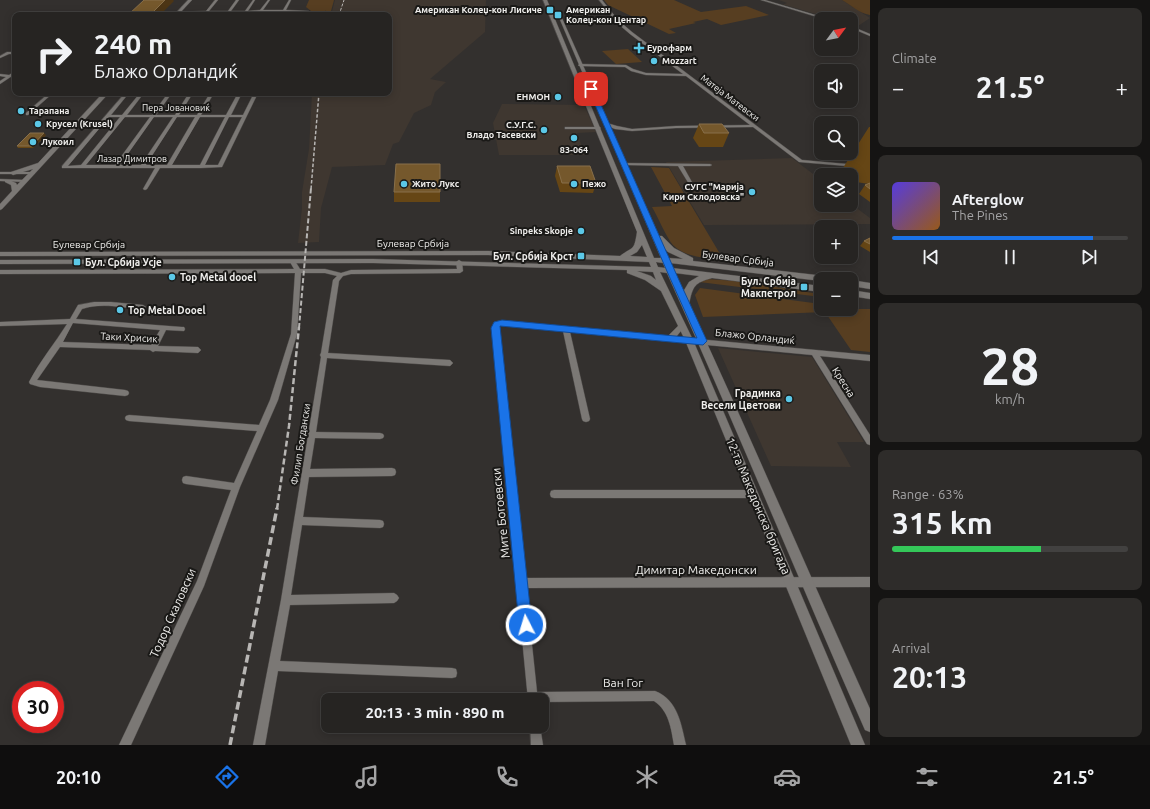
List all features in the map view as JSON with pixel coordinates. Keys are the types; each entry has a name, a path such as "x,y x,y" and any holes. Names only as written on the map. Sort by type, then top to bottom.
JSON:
{"street":[{"path":"179,12 190,0"},
{"path":"207,12 217,0"},
{"path":"207,12 229,12 238,0"},
{"path":"246,11 254,0"},
{"path":"261,12 269,0"},
{"path":"284,12 290,0"},
{"name":"12-та Македонска бригада","path":"545,0 652,260 689,340 858,745"},
{"name":"Матеја Матевски","path":"600,0 624,27 801,161 870,167"},
{"path":"762,0 814,15"},
{"path":"766,0 772,3"},
{"path":"555,8 653,230 666,246 678,254 699,263"},
{"path":"240,12 253,12"},
{"path":"295,12 307,12"},
{"path":"858,28 870,31"},
{"path":"858,29 870,35"},
{"path":"0,58 8,53 12,54"},
{"path":"580,65 626,66 640,74 686,75"},
{"path":"0,75 10,76"},
{"path":"0,83 10,76"},
{"path":"27,114 48,96"},
{"path":"0,208 103,96"},
{"path":"107,116 124,96"},
{"path":"82,167 140,96"},
{"path":"116,167 168,96"},
{"path":"142,167 189,96"},
{"path":"168,167 210,96"},
{"path":"201,166 238,96"},
{"path":"245,116 255,96"},
{"name":"Пера Јовановиќ","path":"107,116 245,116"},
{"name":"Лазар Димитров","path":"107,116 64,167 220,166 245,116"},
{"path":"607,124 627,130"},
{"path":"612,136 616,132 627,130 669,127 753,126"},
{"path":"567,128 598,128"},
{"path":"13,173 30,168 42,162"},
{"path":"624,164 710,165"},
{"path":"680,165 691,184"},
{"path":"145,189 158,167"},
{"path":"0,173 33,173"},
{"path":"0,180 24,181"},
{"path":"7,181 14,184 15,192"},
{"path":"612,257 628,255 636,251 640,244 640,229"},
{"name":"12-та Македонска бригада","path":"653,230 669,270 703,341 870,725"},
{"name":"Булевар Србија","path":"3,253 488,253 665,260 814,278"},
{"name":"Булевар Србија","path":"0,262 459,262 656,269 814,288"},
{"path":"293,262 298,271"},
{"path":"0,272 324,271 340,275 362,271 460,271 459,262"},
{"path":"613,267 642,275 665,290"},
{"name":"Тодор Скаловски","path":"125,745 201,583 236,488 274,400 294,334 298,271"},
{"name":"Филип Богдански","path":"259,745 286,600 334,286 340,275"},
{"path":"685,303 688,288 695,281 706,277 723,276"},
{"path":"858,284 870,286"},
{"path":"858,294 870,296"},
{"path":"125,392 32,382 36,374 58,344 80,307 85,304 143,308"},
{"name":"Таки Хрисик","path":"0,324 72,322 182,329"},
{"name":"Блажо Орландиќ","path":"497,324 502,323 566,330 703,341 870,358"},
{"name":"Мите Богоевски","path":"497,324 495,328 532,693"},
{"path":"670,339 682,326"},
{"path":"153,349 164,328"},
{"path":"566,330 586,419"},
{"name":"Таки Хрисик","path":"58,344 198,350"},
{"name":"Кресна","path":"814,352 870,442"},
{"path":"323,355 450,363"},
{"path":"129,418 261,428"},
{"path":"311,435 380,436"},
{"path":"306,473 392,472"},
{"path":"186,480 236,488"},
{"path":"554,494 753,494"},
{"path":"298,521 380,524"},
{"name":"Димитар Македонски","path":"521,583 870,582"},
{"path":"286,600 394,598"},
{"path":"273,666 452,673"},
{"name":"Ван Гог","path":"549,698 655,696 665,701 672,712 680,745"},
{"path":"536,733 537,745"}],"shaded area":[{"path":"309,0 334,0 331,12 326,12 326,10 325,12 311,12 306,7"},
{"path":"335,0 486,0 485,32 430,79 446,82 435,92 431,105 414,113 399,142 393,144 385,165 332,167 321,208 319,242 298,243 302,208 302,192 309,149 312,96 392,96 392,12 332,12"},
{"path":"604,0 674,0 701,12 746,6 769,15 721,25 707,19 669,29 676,33 669,34 608,5"},
{"path":"779,0 842,0 870,18 858,26 858,12 814,12 814,13 782,5 787,3"},
{"path":"842,0 870,0 870,15 859,11"},
{"path":"628,49 642,62 616,64 602,51"},
{"name":"С.У.Г.С. Владо Тасевски","path":"502,104 584,105 596,132 577,133 585,155 499,155 493,123"},
{"name":"СУГС \"Марија Кири Склодовска\"","path":"792,158 814,175 814,212 858,212 858,209 870,218 870,224 858,224 858,220 814,220 814,224 704,225 666,162"},
{"path":"651,167 669,168 723,259 704,258 690,255 684,253 673,245 652,207 672,206"},
{"path":"706,279 738,281 814,293 814,296 699,282"},
{"path":"700,288 814,303 814,312 703,317 695,295"},
{"path":"858,309 870,309 870,352 851,350 828,316 858,316"},
{"name":"Градинка Весели Цветови","path":"718,348 812,357 864,442 837,442 851,467 771,466"}],"building":[{"path":"144,0 165,0 153,12 131,12"},
{"path":"699,124 722,124 729,133 704,133"},
{"path":"30,133 44,133 32,146 17,146"},
{"path":"396,164 440,164 440,192 394,192"},
{"path":"557,166 590,166 596,183 562,183"},
{"path":"870,183 870,189 865,185"},
{"path":"870,238 870,244 864,241"}],"railway":[{"path":"340,12 344,0"},
{"path":"311,189 319,96"},
{"path":"299,328 311,188"},
{"path":"277,509 289,426 299,327"},
{"path":"230,745 277,508"}],"place":[{"name":"Американ Колеџ-кон Лисиче","path":"550,10"},
{"name":"Американ Колеџ-кон Центар","path":"558,15"},
{"name":"Еурофарм","path":"639,48"},
{"name":"Mozzart","path":"654,61"},
{"name":"ЕНМОН","path":"558,97"},
{"name":"Тарапана","path":"21,111"},
{"name":"Крусел (Krusel)","path":"38,124"},
{"name":"С.У.Г.С. Владо Тасевски","path":"544,130"},
{"name":"83-064","path":"574,138"},
{"name":"Лукоил","path":"33,142"},
{"name":"Жито Лукс","path":"404,184"},
{"name":"Пежо","path":"574,184"},
{"name":"СУГС \"Марија Кири Склодовска\"","path":"752,192"},
{"name":"Sinpeks Skopje","path":"581,231"},
{"name":"Бул. Србија Крст","path":"581,256"},
{"name":"Бул. Србија Усје","path":"77,262"},
{"name":"Top Metal dooel","path":"172,277"},
{"name":"Бул. Србија Макпетрол","path":"804,287"},
{"name":"Top Metal Dooel","path":"120,310"},
{"name":"Градинка Весели Цветови","path":"789,399"}],"route":[{"path":"526,625 495,328 497,324 502,323 566,330 703,341 669,270 646,213 591,89"}]}
